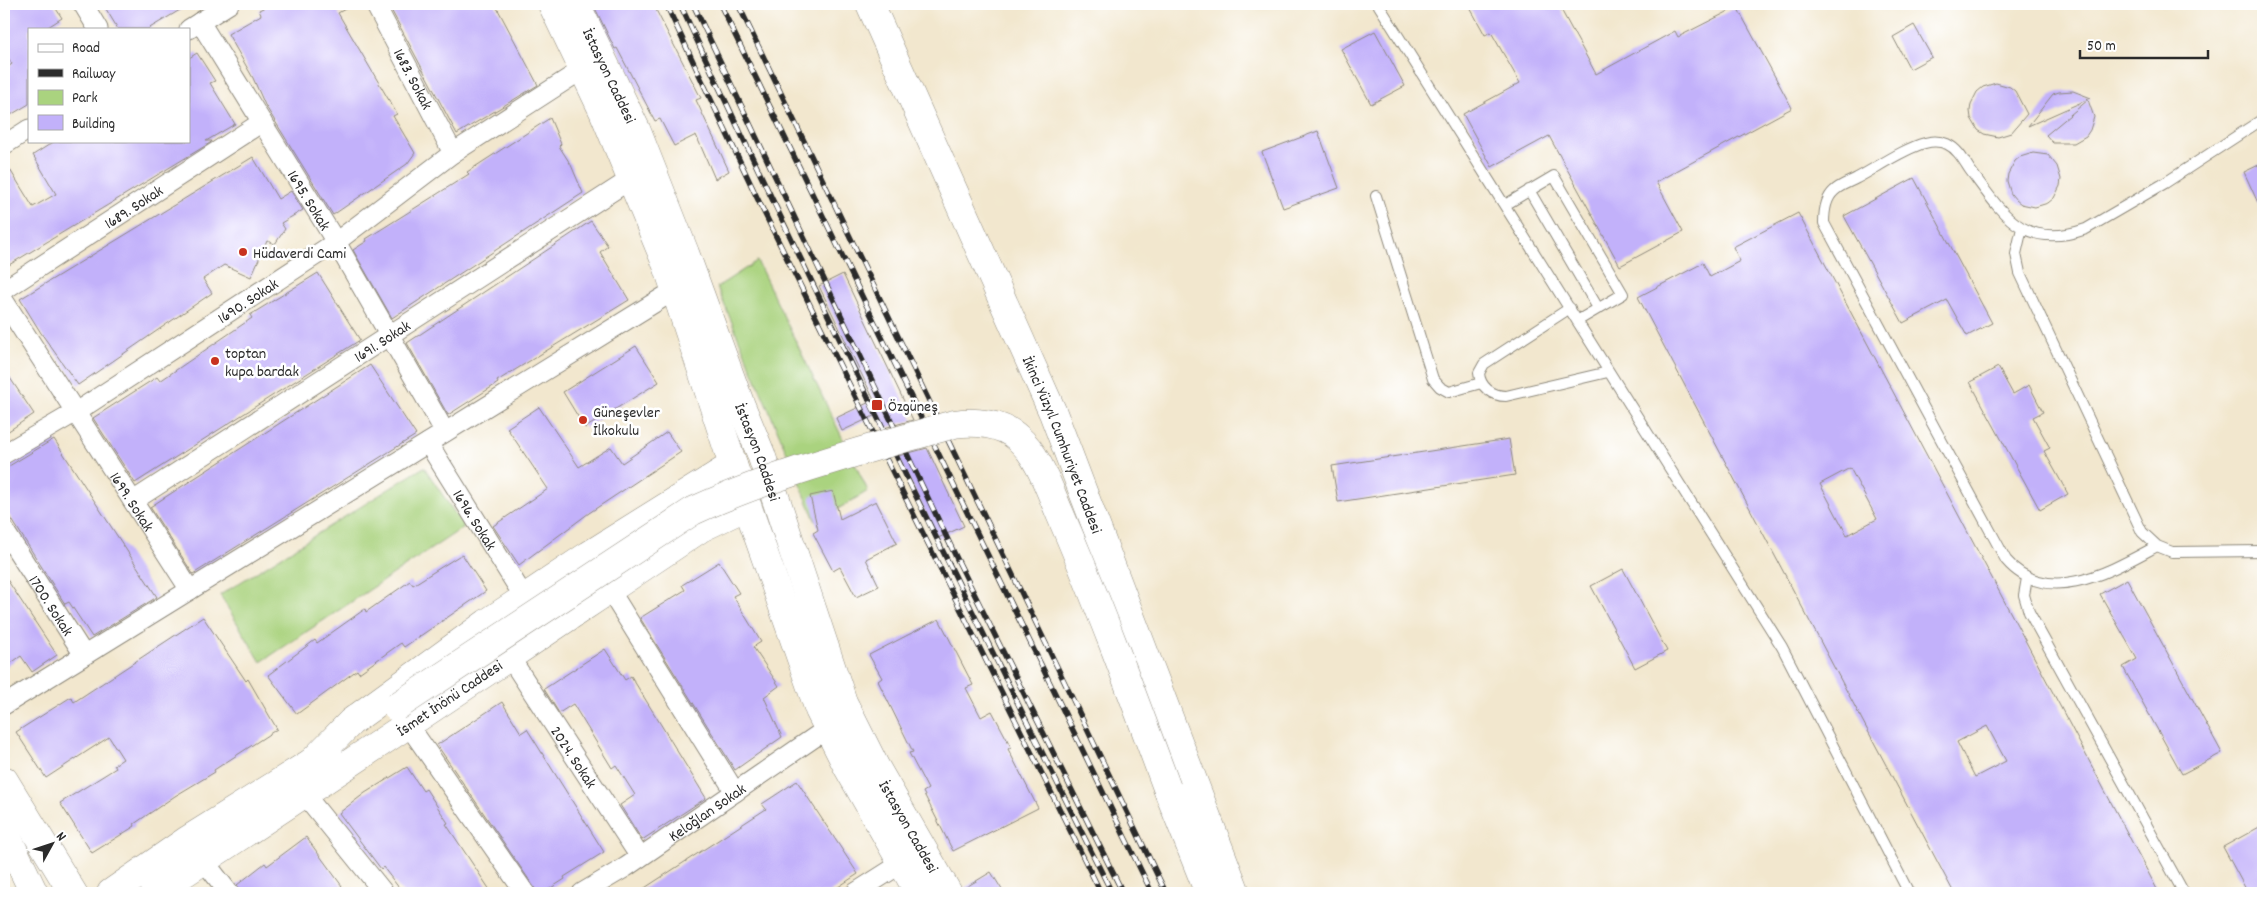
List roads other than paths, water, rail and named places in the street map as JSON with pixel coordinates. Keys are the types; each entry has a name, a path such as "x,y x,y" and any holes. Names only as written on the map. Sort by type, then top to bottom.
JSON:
{"main road":[{"name":"İstasyon Caddesi","path":"552,4 603,111 675,290 747,506 819,710 920,893"},
{"name":"İstasyon Caddesi","path":"576,4 636,129 761,454 842,702 875,766 948,893"},
{"name":"İkinci Yüzyıl Cumhuriyet Caddesi","path":"870,4 1053,413 1236,893"},
{"path":"402,715 693,511 726,496 811,467 954,424 971,423 1001,428 1010,432 1026,446 1037,465 1073,544 1209,893"},
{"name":"İsmet İnönü Caddesi","path":"312,762 351,722 524,597 733,465 761,454"},
{"name":"İsmet İnönü Caddesi","path":"111,893 189,840 312,762 509,656 701,528 747,506 775,496"},
{"name":"İsmet İnönü Caddesi","path":"154,893 305,795 402,715"},
{"path":"4,780 73,893"},
{"path":"4,830 34,893"}],"street":[{"path":"83,4 97,28"},
{"path":"194,26 229,4"},
{"name":"1683. Sokak","path":"374,4 453,153"},
{"name":"1695. Sokak","path":"194,26 262,122 336,242 444,432"},
{"name":"1690. Sokak","path":"4,454 76,412 336,242 453,153 583,69"},
{"name":"1689. Sokak","path":"4,290 262,122"},
{"path":"4,145 28,130"},
{"name":"1691. Sokak","path":"133,501 631,179"},
{"path":"4,705 675,290"},
{"name":"1699. Sokak","path":"4,300 190,590"},
{"name":"1696. Sokak","path":"428,443 524,597"},
{"name":"1700. Sokak","path":"4,530 84,655"},
{"path":"609,589 736,792"},
{"name":"2024. Sokak","path":"509,656 640,857"},
{"path":"402,715 525,893"},
{"name":"Keloğlan Sokak","path":"582,893 640,857 828,728"},
{"path":"305,795 384,893"},
{"path":"204,860 228,893"},
{"path":"855,893 902,863"}],"lane":[{"path":"1378,4 1782,647 1909,893"},
{"path":"2156,546 2110,571 2056,585 2027,578 2006,560 1824,223 1827,200 1834,190 1920,144 1933,142 1948,145 1956,150 2009,220 2022,228 2052,235 2074,233 2086,229 2187,170 2263,119"},
{"path":"1504,205 1554,176 1623,294 1577,321"},
{"path":"1528,190 1598,308"},
{"path":"1376,196 1433,379 1440,387 1449,392 1481,383"},
{"path":"2022,228 2016,254 2020,273 2136,524 2156,546 2172,552 2263,551"},
{"path":"1570,308 1484,364 1479,373 1481,383 1494,394 1506,396 1608,372"},
{"path":"2027,578 2024,595 2029,612 2184,893"}],"railway":[{"path":"666,4 761,206 1101,893"},
{"path":"680,4 893,450 1112,893"},
{"path":"693,4 957,559 1123,893"},
{"path":"720,4 1152,893"},
{"path":"738,4 1166,893"}],"place":[{"name":"Hüdaverdi Cami","path":"243,252"},
{"name":"toptan kupa bardak","path":"215,361"},
{"name":"Özgüneş","path":"877,405"},
{"name":"Güneşevler İlkokulu","path":"583,420"}]}
